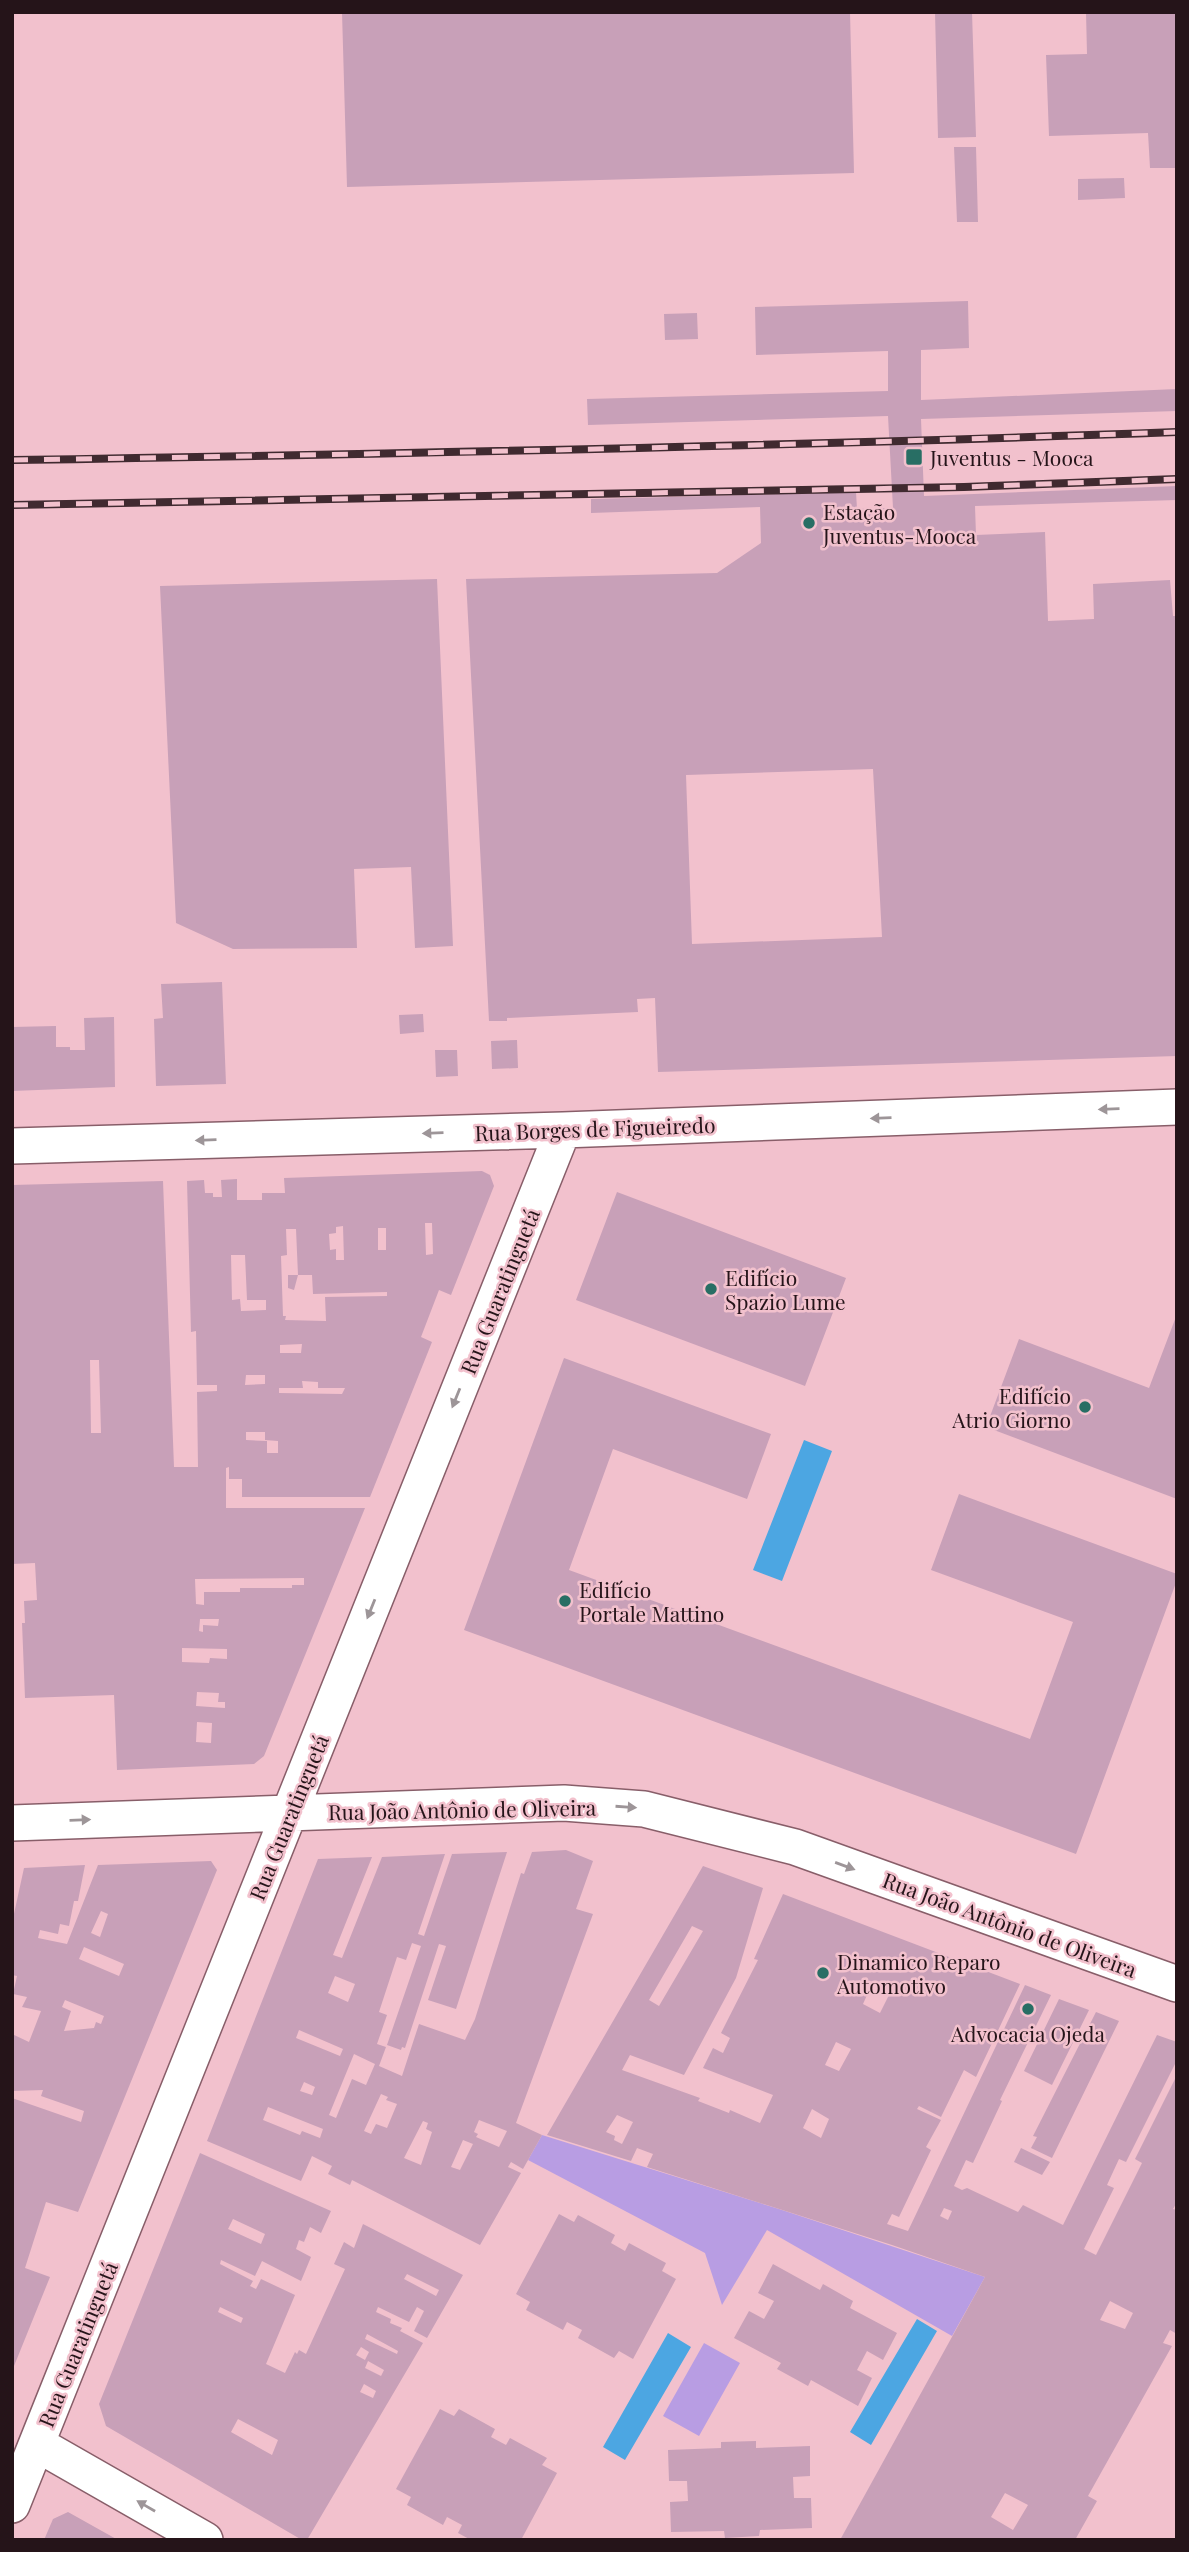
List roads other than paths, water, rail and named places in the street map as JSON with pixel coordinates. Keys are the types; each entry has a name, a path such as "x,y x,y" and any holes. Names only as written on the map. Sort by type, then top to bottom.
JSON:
{"street":[{"name":"Rua Borges de Figueiredo","path":"12,1146 563,1130 1177,1107"},
{"name":"Rua Guaratinguetá","path":"12,2505 563,1130"},
{"name":"Rua João Antônio de Oliveira","path":"12,1823 564,1803 644,1809 795,1847 1177,1984"},
{"path":"37,2444 205,2540"}],"water":[{"path":"804,1440 832,1451 782,1581 753,1570"},
{"path":"917,2319 937,2331 871,2445 850,2432"},
{"path":"668,2333 691,2347 625,2460 603,2447"}],"railway":[{"path":"12,460 594,449 1177,432"},
{"path":"12,505 964,487 1177,479"}],"place":[{"name":"Juventus - Mooca","path":"914,457"},
{"name":"Estação Juventus-Mooca","path":"809,523"},
{"name":"Edifício Spazio Lume","path":"711,1289"},
{"name":"Edifício Atrio Giorno","path":"1085,1407"},
{"name":"Edifício Portale Mattino","path":"565,1601"},
{"name":"Dinamico Reparo Automotivo","path":"823,1973"},
{"name":"Advocacia Ojeda","path":"1028,2009"}]}
